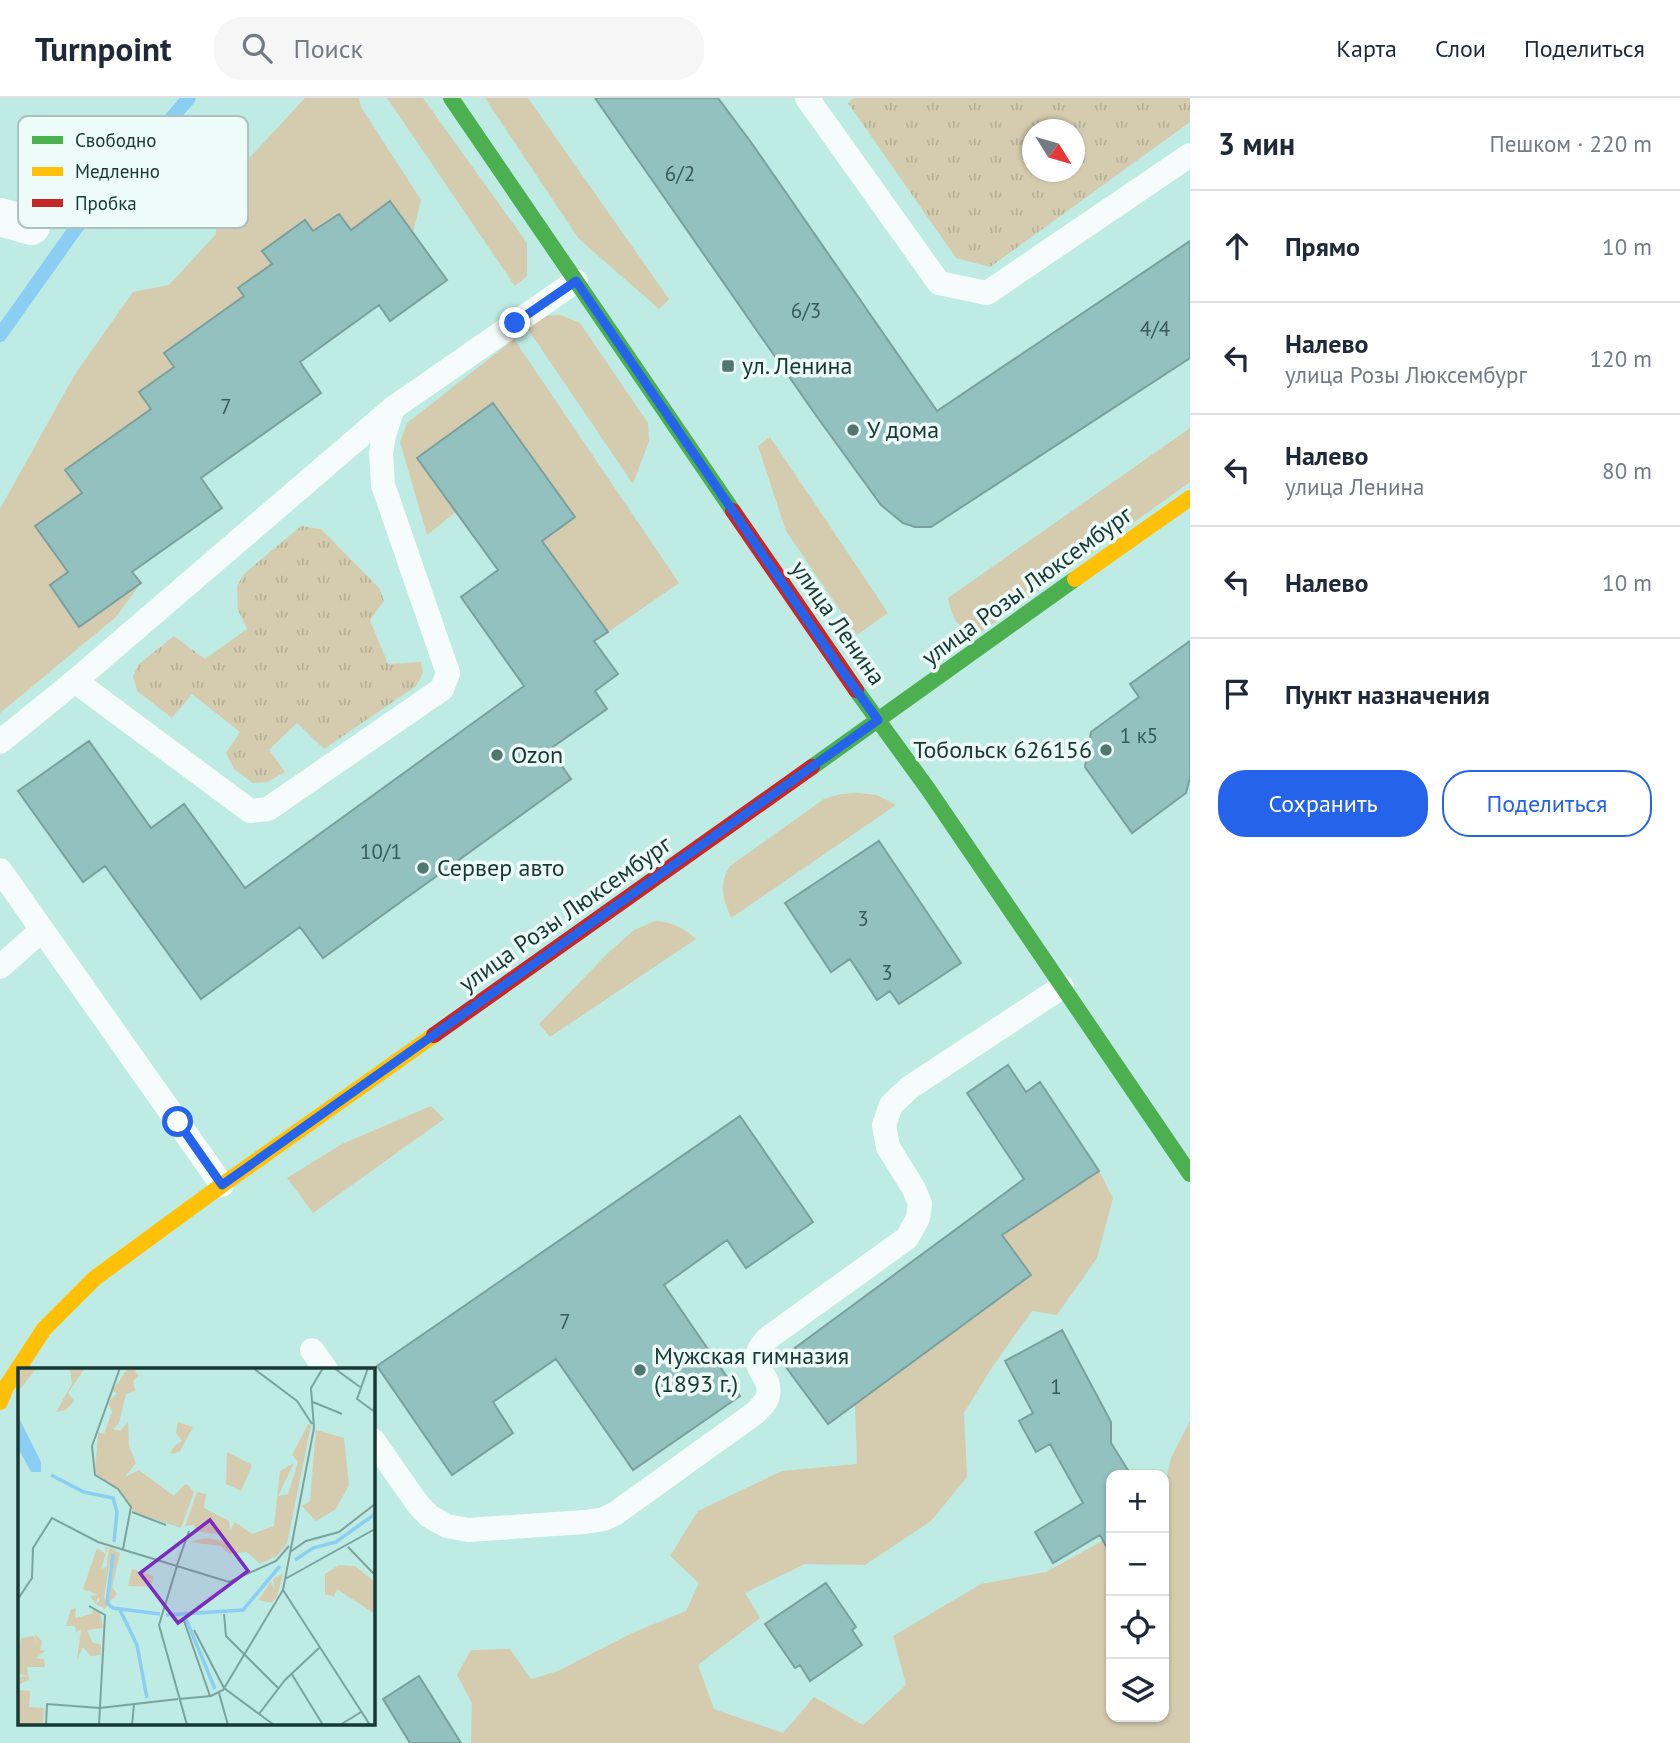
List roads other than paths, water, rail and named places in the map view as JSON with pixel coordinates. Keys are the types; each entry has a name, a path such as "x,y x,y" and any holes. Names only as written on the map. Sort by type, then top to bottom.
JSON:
{"main road":[{"name":"улица Ленина","path":"451,98 1190,1174"},
{"name":"улица Розы Люксембург","path":"18,1368 44,1329 95,1278 1190,498"},
{"name":"улица Розы Люксембург","path":"0,1402 18,1369"}],"lane":[{"path":"807,98 939,282 987,293 1190,155"},
{"path":"0,742 393,408 576,281"},
{"path":"75,681 250,811 268,809 442,689 448,673 383,485 381,453 393,408"},
{"path":"0,870 222,1185"},
{"path":"0,967 42,930"},
{"path":"374,1441 417,1503 429,1516 447,1526 468,1530 585,1522 604,1519 616,1513 764,1404 769,1394 768,1385 758,1367 756,1357 768,1338 908,1238 918,1218 920,1204 914,1189 888,1147 884,1125 891,1105 908,1088 1062,987"},
{"path":"312,1350 325,1368"}],"waterway":[{"path":"173,116 189,98"},
{"path":"0,335 76,228"}],"place":[{"name":"ул. Ленина","path":"728,366"},
{"name":"У дома","path":"853,430"},
{"name":"Тобольск 626156","path":"1106,750"},
{"name":"Ozon","path":"497,755"},
{"name":"Сервер авто","path":"423,868"},
{"name":"Мужская гимназия (1893 г.)","path":"640,1370"}]}
